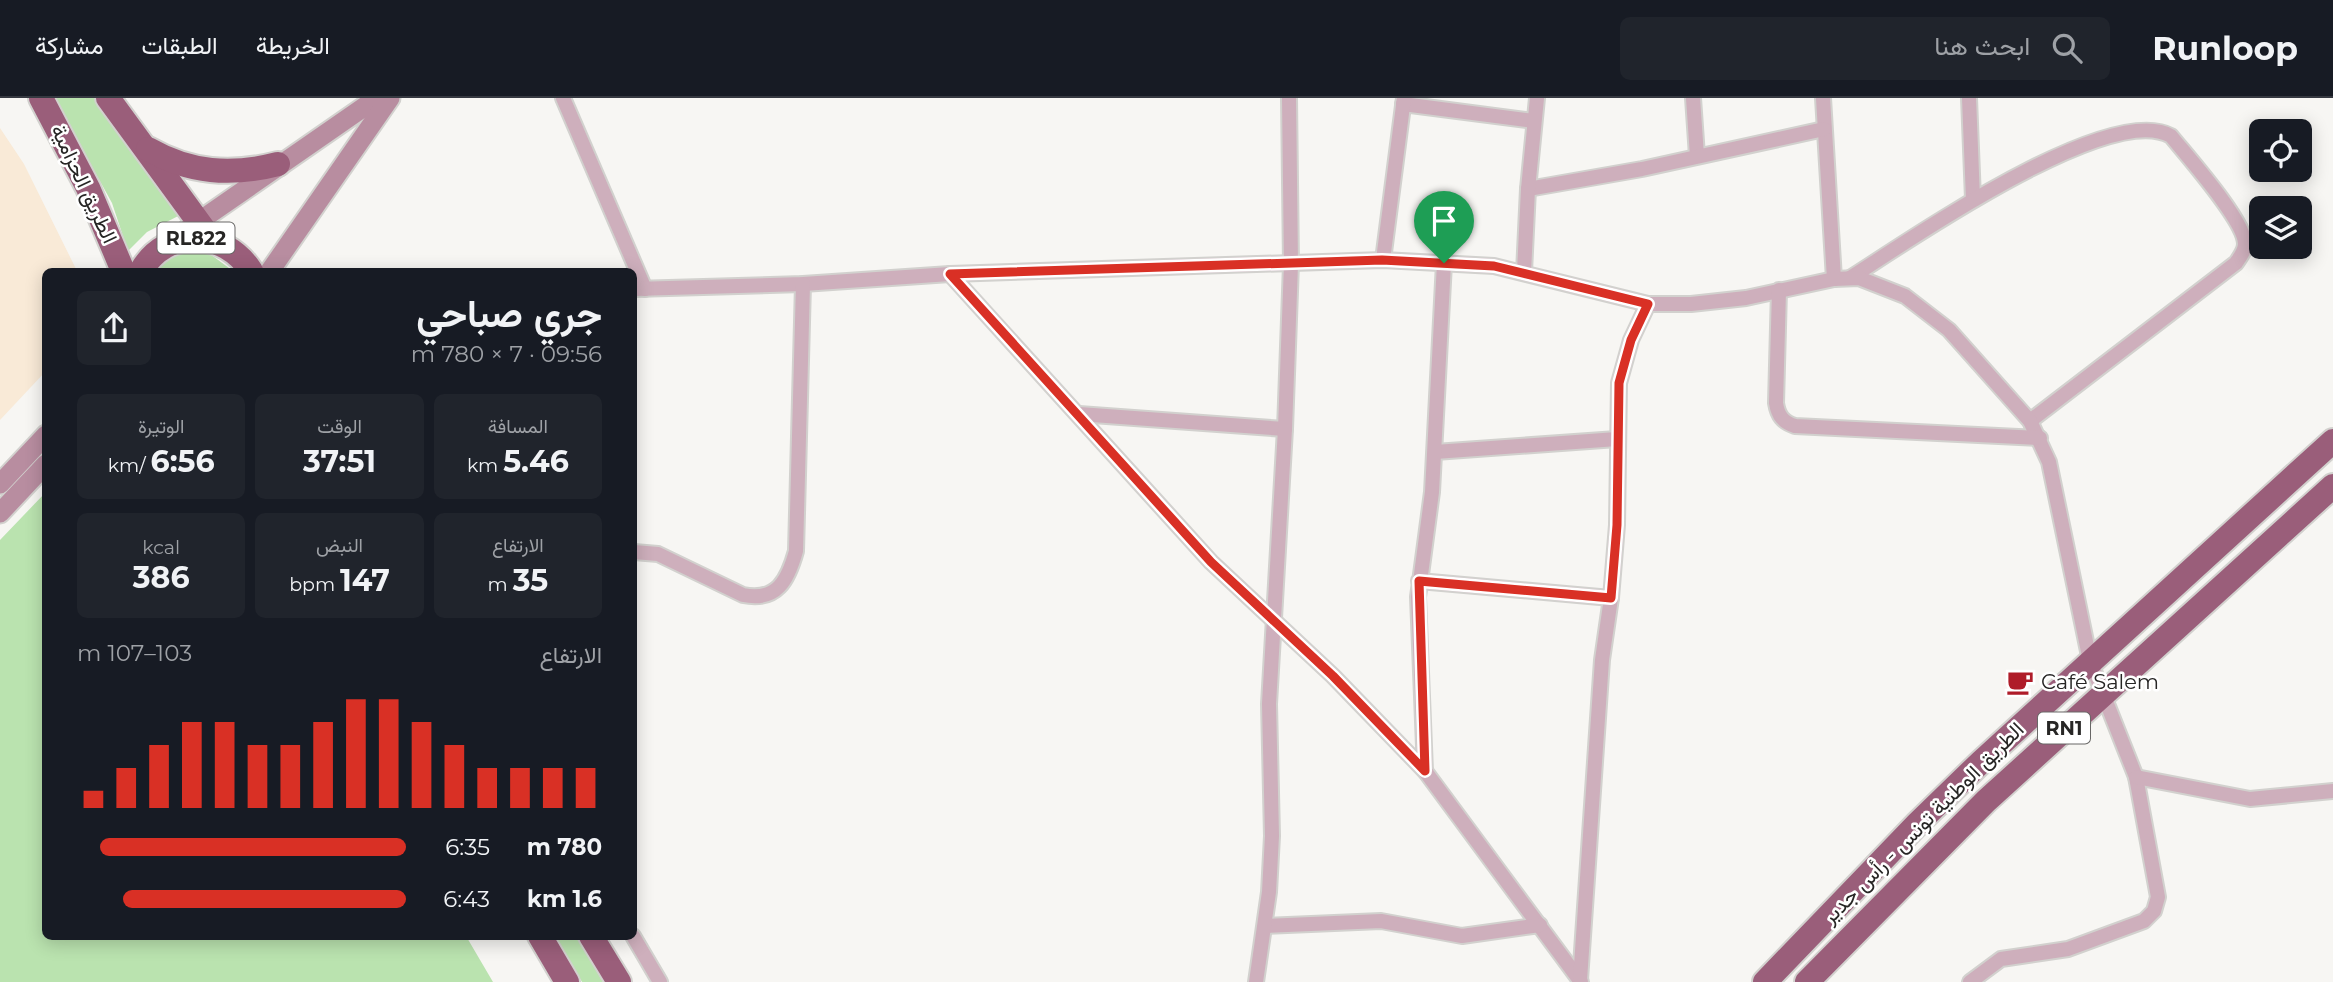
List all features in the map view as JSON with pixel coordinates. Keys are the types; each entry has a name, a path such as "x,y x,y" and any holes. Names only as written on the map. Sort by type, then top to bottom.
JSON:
{"highway":[{"name":"الطريق الحزامية","path":"41,98 88,188 122,268"},
{"path":"108,98 205,229"},
{"path":"142,146 166,160 203,170 251,171 278,163"},
{"name":"RL822","path":"143,268 157,251 170,243 197,237 205,229 234,251 248,268"},
{"name":"الطريق الوطنية تونس - رأس جدير","path":"1765,982 1918,823 2090,661 2333,441"},
{"name":"الطريق الوطنية تونس - رأس جدير","path":"1807,982 1976,811 2103,691 2333,486"},
{"path":"542,940 567,982"},
{"path":"593,940 619,982"}],"street":[{"name":"RL822","path":"205,229 278,163 377,98"},
{"path":"272,268 390,98"},
{"path":"563,98 631,268"},
{"path":"1256,982 1265,926 1272,836 1269,704 1285,429 1291,264 1289,98"},
{"path":"1524,272 1528,189 1537,98"},
{"path":"1693,98 1697,156"},
{"path":"1822,98 1834,279"},
{"path":"1969,98 1973,199"},
{"path":"1382,260 1404,101 1534,121"},
{"path":"1528,189 1824,129"},
{"path":"1850,278 1973,199 2060,155 2133,130 2159,129 2171,136 2238,223 2244,236 2245,247 2236,263 2030,421"},
{"path":"639,289 803,284 950,274 1382,260 1494,266 1648,304 1690,304 1850,278 1859,278 1905,296 1928,312 1976,358 2030,421 2040,438 2049,461 2090,661 2136,777 2158,897 2154,911 2144,921 2079,946 2001,959 1970,982"},
{"path":"1425,771 1419,581 1431,514 1444,263"},
{"path":"950,274 1211,562 1274,619 1425,771 1580,981"},
{"path":"637,552 658,554 743,595 755,597 780,589 790,574 796,551 803,284"},
{"path":"1779,290 1776,403 1781,418 1787,423 1795,426 2040,438"},
{"path":"1580,981 1602,660 1617,525 1619,383 1631,340 1648,304"},
{"path":"1079,414 1285,429"},
{"path":"0,484 42,439"},
{"path":"1435,452 1617,439"},
{"path":"0,513 42,468"},
{"path":"1419,581 1611,598"},
{"path":"2136,777 2250,799 2333,791"},
{"path":"1265,926 1381,921 1462,936 1540,925"},
{"path":"635,940 660,982"}],"shaded area":[{"path":"0,128 24,164 76,268 42,268 42,375 0,420"}],"green space":[{"path":"54,98 99,98 186,212 147,232 128,251 112,203"},
{"path":"192,251 210,254 229,268 157,268 173,255"},
{"path":"42,496 42,940 468,940 493,982 0,982 0,540"},
{"path":"557,940 578,940 603,982 582,982"}],"place":[{"name":"Café Salem","path":"2020,682"}],"route":[{"path":"1382,260 1444,263 1494,266 1524,272 1648,304 1631,340 1619,383 1617,525 1611,598 1419,581 1425,771 1333,676 1211,562 950,274 1382,260"}]}
